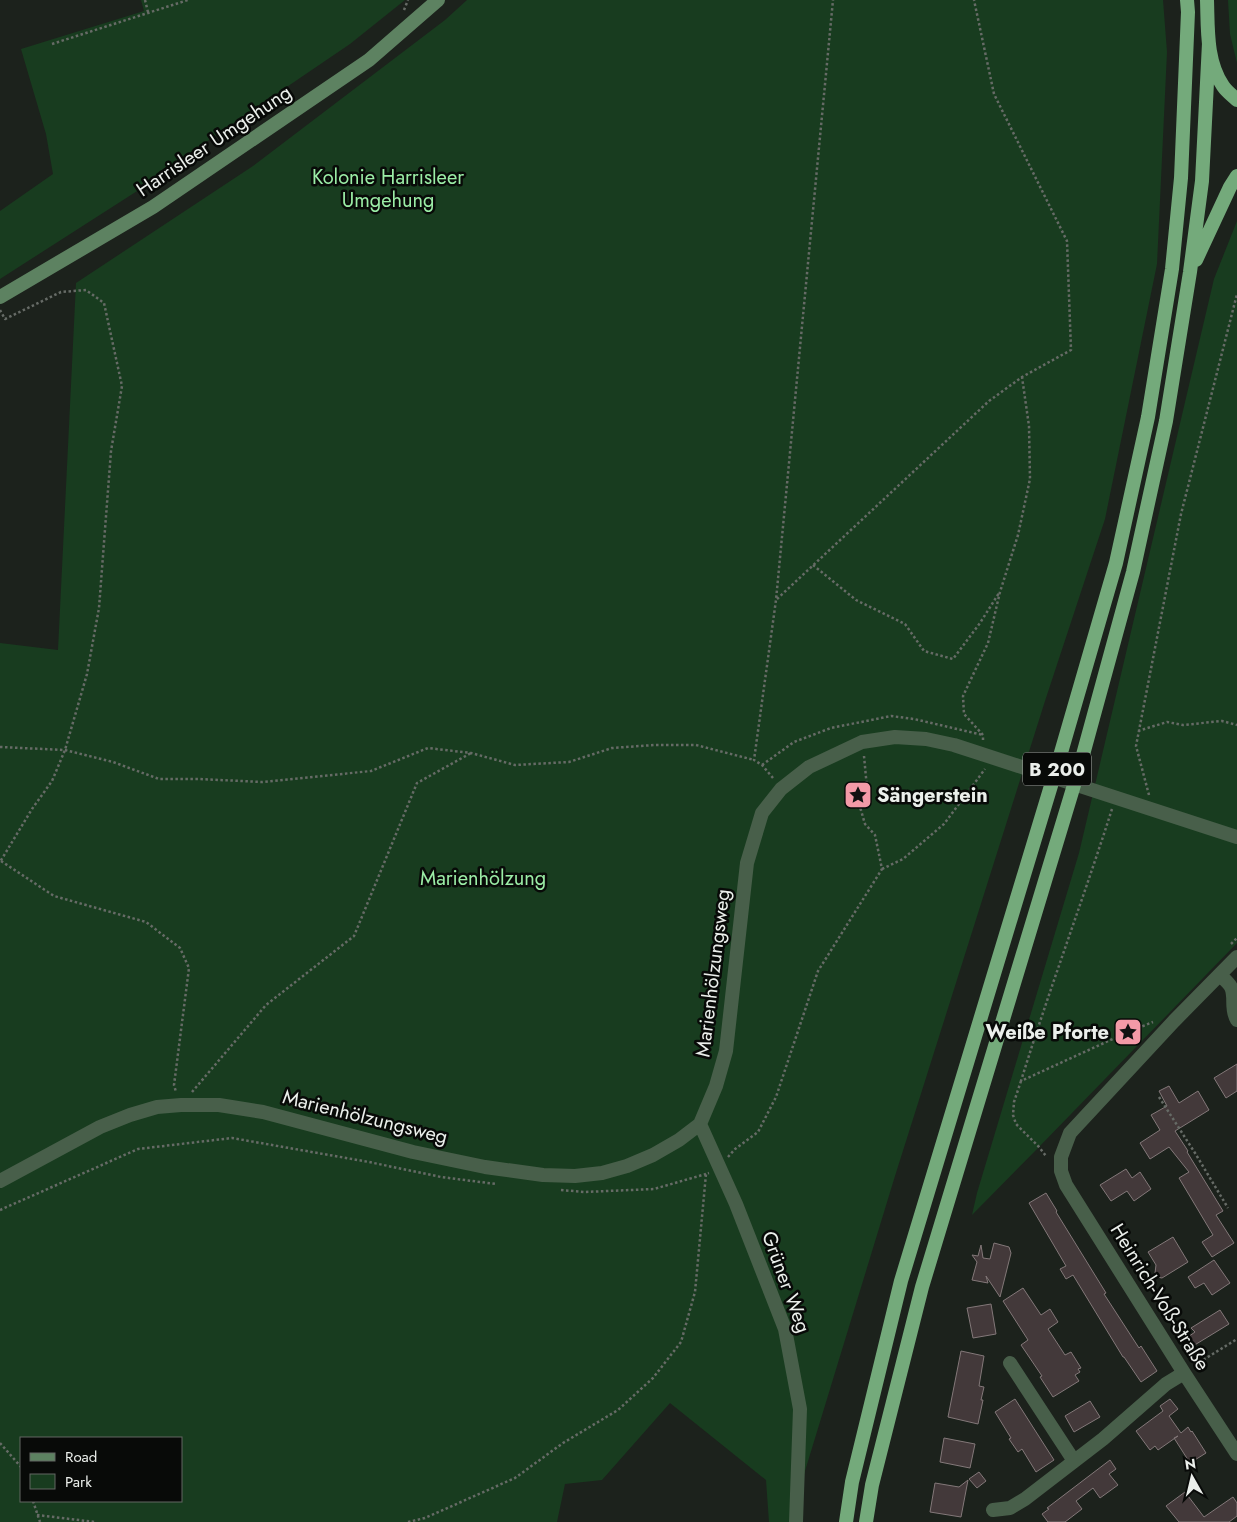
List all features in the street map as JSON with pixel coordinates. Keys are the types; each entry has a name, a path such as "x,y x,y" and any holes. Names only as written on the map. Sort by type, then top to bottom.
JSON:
{"highway":[{"name":"B 200","path":"846,1522 852,1482 901,1281 1060,756 1116,563 1148,417 1172,269 1181,178 1187,0"},
{"name":"B 200","path":"866,1522 872,1485 922,1287 1081,762 1133,572 1166,421 1190,272 1202,181 1209,43 1207,0"},
{"path":"1209,43 1213,67 1224,88 1237,100"},
{"path":"1190,272 1237,176"}],"main road":[{"name":"Harrisleer Umgehung","path":"0,297 161,202 369,60 438,0"}],"street":[{"name":"Marienhölzungsweg","path":"0,1181 100,1126 130,1114 157,1107 181,1105 219,1105 263,1112 413,1152 485,1167 543,1175 574,1176 602,1173 627,1166 653,1155 673,1144 700,1124 716,1086 726,1051 748,864 762,813 781,789 809,767 862,742 895,738 926,739 954,745 1237,836"},
{"path":"1174,1021 1237,957"},
{"path":"1220,974 1231,988 1233,996 1232,1006 1237,1020"},
{"name":"Heinrich-Voß-Straße","path":"1174,1021 1070,1133 1061,1157 1061,1172 1066,1185 1237,1454"},
{"name":"Grüner Weg","path":"700,1124 720,1167 786,1329 800,1409 796,1522"},
{"path":"1010,1363 1074,1460"},
{"path":"993,1510 1010,1508 1025,1499 1103,1439 1166,1384 1184,1373"}],"path":[{"path":"145,0 148,12"},
{"path":"52,44 188,0"},
{"path":"402,17 408,0"},
{"path":"754,760 776,600 833,0"},
{"path":"776,600 989,401 1022,377 1070,350 1067,241 994,94 974,0"},
{"path":"0,310 5,319 61,292 86,290 104,303 122,386 111,451 99,608 87,674 65,750 52,781 32,809 0,862 54,896 146,922 180,948 189,968 174,1085 181,1105"},
{"path":"1152,809 1136,746 1138,731 1181,514 1237,294"},
{"path":"558,1190 584,1192 654,1189 706,1174 720,1167 735,1149 758,1132 776,1097 818,971 882,869 903,859 944,824 985,771 987,755 983,736 964,714 963,696 988,643 1000,592 1018,534 1030,479 1029,426 1022,377"},
{"path":"813,565 856,600 905,624 924,651 953,659 980,624 1000,592"},
{"path":"1138,731 1167,722 1183,725 1222,721 1237,725"},
{"path":"862,742 868,788 868,798 864,805 860,807 853,806 849,800 853,787 868,788"},
{"path":"0,746 65,750 113,762 159,779 262,782 372,772 428,748 471,753 515,765 569,762 612,748 696,745 754,760 762,765 781,789"},
{"path":"181,1105 266,1004 354,936 418,783 471,753"},
{"path":"1046,1156 1016,1124 1014,1102 1044,1005 1087,887 1112,796"},
{"path":"860,807 865,824 875,835 882,869"},
{"path":"1021,1081 1128,1032 1160,1020 1174,1021"},
{"path":"1159,1097 1228,1208"},
{"path":"0,1210 138,1149 232,1138 369,1162 441,1177 504,1184"},
{"path":"408,1522 425,1518 515,1478 563,1443 618,1410 653,1378 681,1342 695,1292 706,1174"},
{"path":"1184,1373 1237,1339"},
{"path":"0,1443 20,1466"},
{"path":"32,1502 40,1522"},
{"path":"37,1515 95,1522"}],"green space":[{"path":"141,0 405,0 350,44 187,155 159,177 0,279 0,211 53,174 46,134 21,49 144,11"},
{"name":"Marienhölzung","path":"467,0 1163,0 1167,52 1157,264 1105,519 1045,701 895,1176 805,1471 792,1522 769,1522 766,1480 670,1403 602,1480 565,1484 557,1522 0,1522 0,643 58,650 76,283 253,166 445,20"},
{"path":"1228,0 1237,0 1237,63 1230,34"},
{"path":"1237,221 1237,943 972,1215 1079,853 1214,279"}],"building":[{"path":"1237,1064 1237,1091 1226,1098 1214,1078"},
{"path":"1169,1086 1179,1103 1198,1091 1209,1110 1175,1131 1223,1211 1216,1215 1234,1243 1212,1257 1202,1242 1213,1235 1179,1178 1189,1172 1169,1147 1150,1159 1140,1143 1160,1130 1151,1115 1167,1106 1159,1091"},
{"path":"1126,1169 1132,1178 1140,1172 1151,1189 1134,1201 1127,1191 1111,1201 1100,1185"},
{"path":"1046,1193 1106,1293 1104,1294 1139,1348 1141,1346 1157,1371 1141,1382 1123,1357 1073,1275 1066,1279 1060,1269 1066,1266 1029,1203"},
{"path":"1173,1237 1188,1262 1162,1278 1157,1277 1155,1273 1156,1265 1148,1252"},
{"path":"994,1243 1009,1247 1011,1253 1000,1297 986,1276 988,1283 972,1280 977,1262 972,1255 978,1256 981,1245 983,1258 990,1259"},
{"path":"1214,1260 1230,1283 1212,1295 1204,1283 1195,1288 1188,1277"},
{"path":"1023,1288 1041,1315 1050,1309 1058,1322 1048,1329 1065,1355 1071,1352 1081,1368 1078,1369 1080,1372 1075,1375 1079,1381 1053,1397 1040,1377 1042,1376 1021,1345 1028,1340 1003,1301"},
{"path":"991,1304 996,1334 973,1338 967,1308"},
{"path":"1220,1310 1229,1324 1193,1346 1188,1337 1195,1332 1191,1328"},
{"path":"961,1351 984,1356 979,1386 984,1387 981,1400 983,1400 978,1424 948,1417"},
{"path":"1015,1399 1054,1460 1036,1472 1022,1449 1018,1452 1009,1439 1011,1438 995,1412"},
{"path":"1170,1399 1178,1409 1169,1416 1181,1433 1188,1427 1192,1431 1206,1453 1190,1463 1174,1439 1158,1450 1155,1446 1150,1450 1136,1431 1163,1411 1160,1406"},
{"path":"1090,1401 1100,1417 1074,1432 1065,1416"},
{"path":"944,1438 975,1444 970,1468 940,1462"},
{"path":"1110,1460 1116,1469 1109,1474 1118,1485 1100,1498 1093,1488 1076,1501 1082,1509 1065,1522 1048,1522 1042,1514 1049,1509 1047,1508"},
{"path":"979,1472 986,1481 977,1488 969,1479"},
{"path":"968,1480 961,1517 930,1512 935,1483 959,1487"},
{"path":"1185,1492 1204,1517 1233,1497 1237,1503 1237,1516 1229,1522 1179,1522 1166,1506"}],"place":[{"name":"Sängerstein","path":"858,795"},
{"name":"Weiße Pforte","path":"1128,1032"}],"park label":[{"name":"Kolonie Harrisleer Umgehung","path":"388,188"}]}
